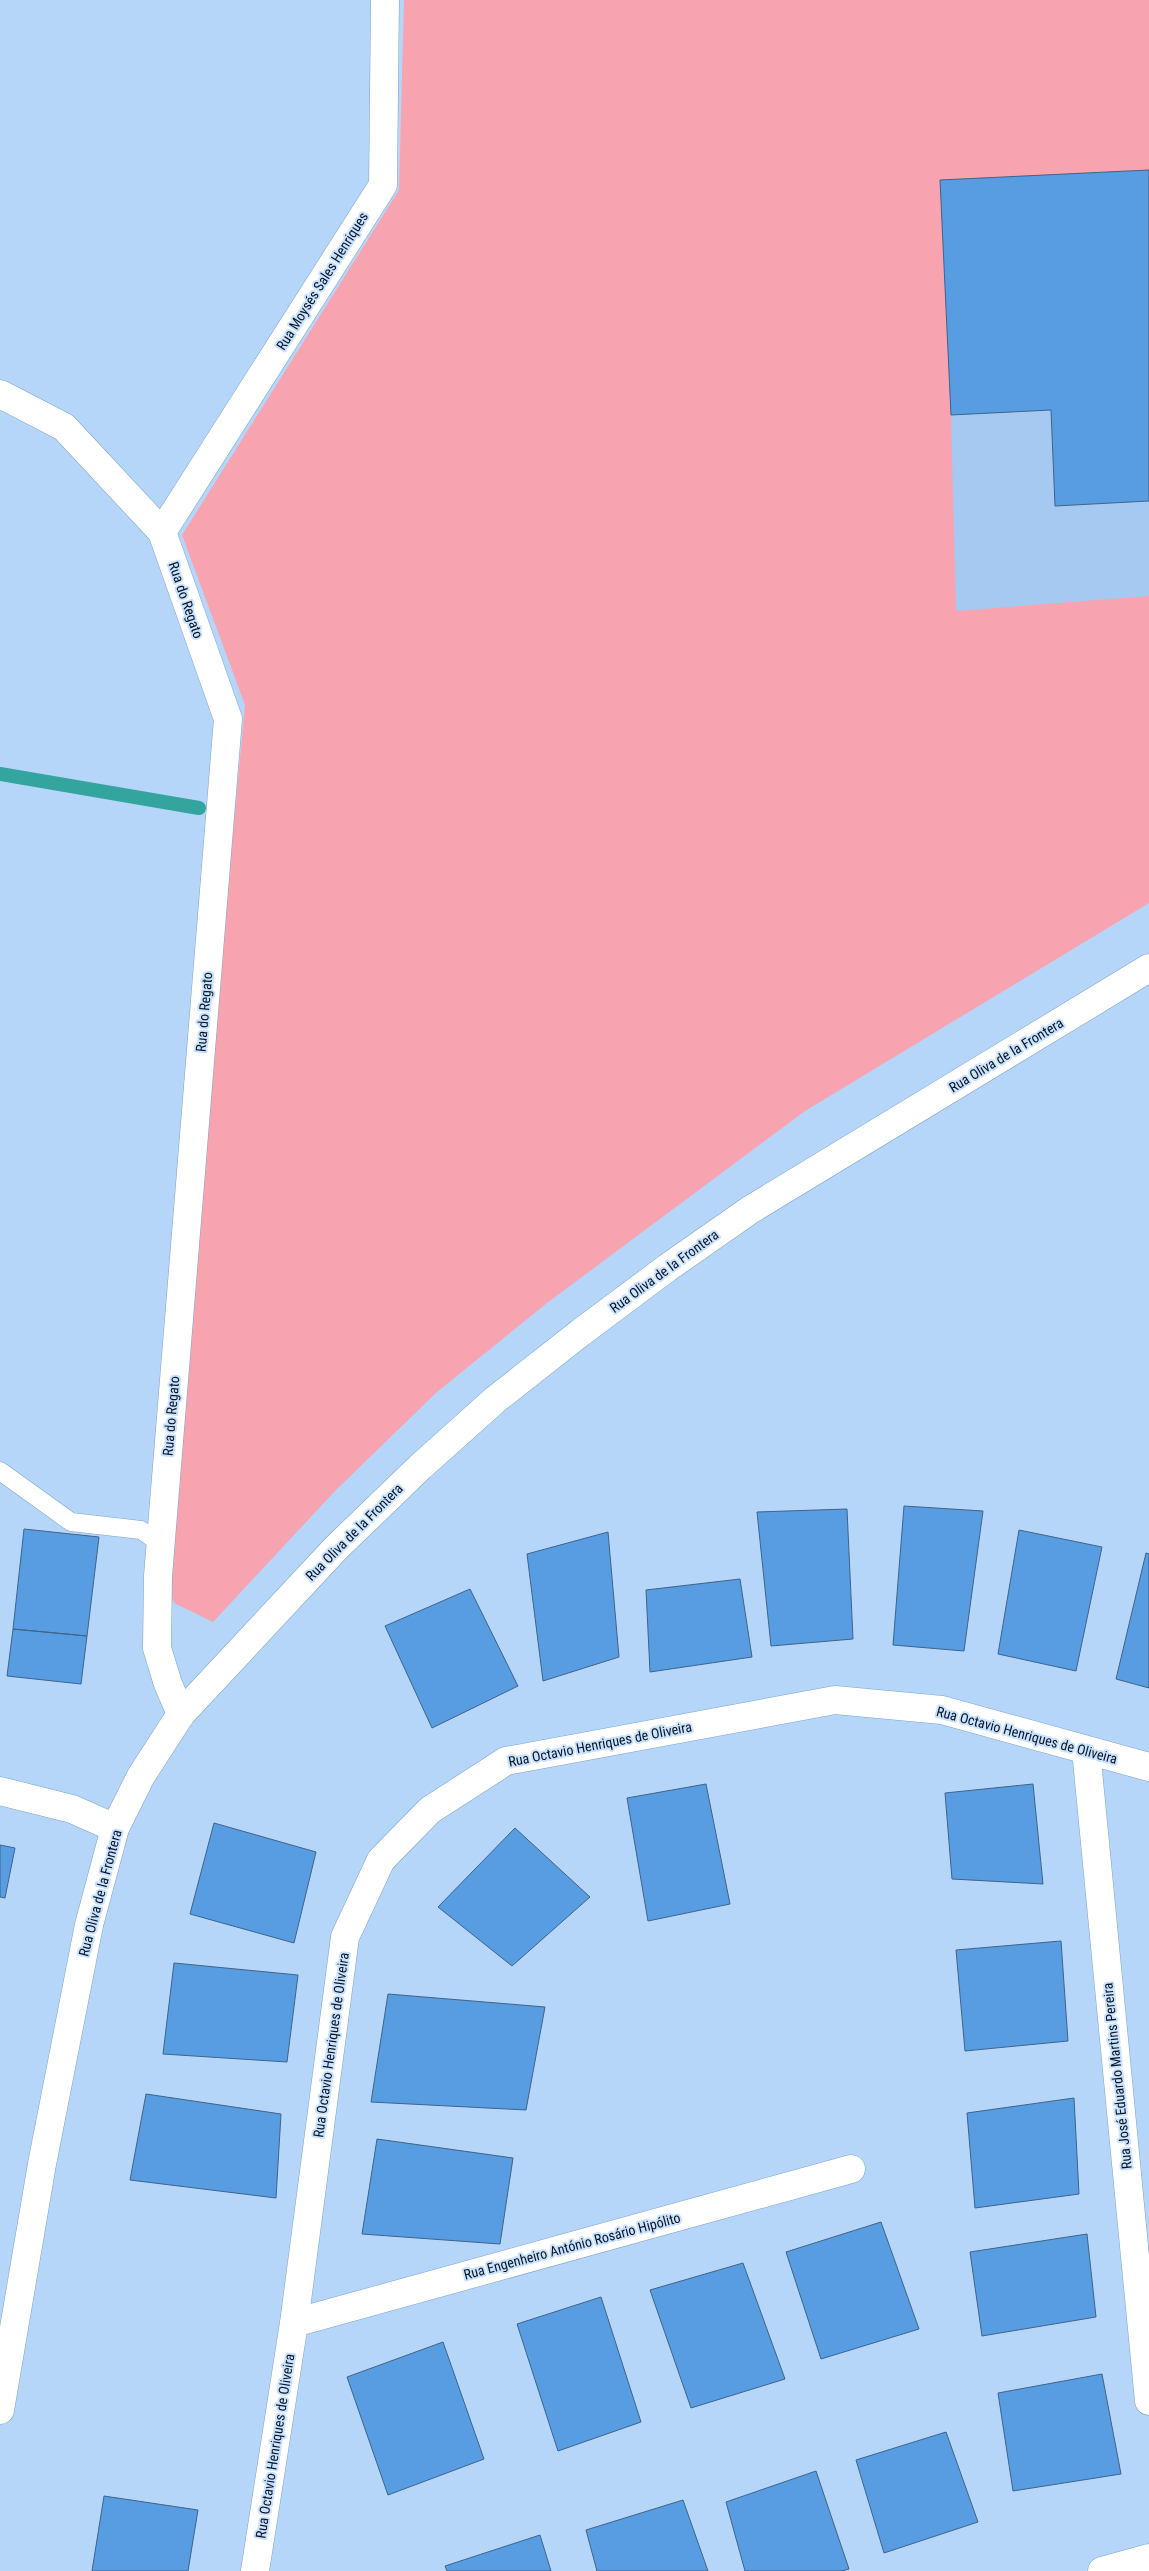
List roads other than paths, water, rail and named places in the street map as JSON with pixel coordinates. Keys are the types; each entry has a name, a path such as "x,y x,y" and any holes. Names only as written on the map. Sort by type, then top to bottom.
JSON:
{"street":[{"name":"Rua Moysés Sales Henriques","path":"162,532 383,185 385,0"},
{"name":"Rua do Regato","path":"0,394 64,427 162,532 228,719 158,1576 157,1648 168,1684 181,1714"},
{"name":"Rua Oliva de la Frontera","path":"0,2410 42,2164 89,1925 115,1828 141,1776 181,1714 336,1548 420,1467 496,1399 580,1333 667,1268 750,1210 1149,968"},
{"name":"Rua Octavio Henriques de Oliveira","path":"255,2571 294,2323 345,1937 381,1860 430,1810 506,1761 835,1700 942,1710 1149,1768"},
{"name":"Rua José Eduardo Martins Pereira","path":"1086,1750 1149,2401"},
{"path":"0,1791 72,1809 115,1828"},
{"name":"Rua Engenheiro António Rosário Hipólito","path":"294,2323 851,2169"},
{"path":"1102,2571 1149,2558"}],"lane":[{"path":"0,1471 71,1522 140,1530 161,1544"}],"waterway":[{"path":"0,774 199,808"}]}
